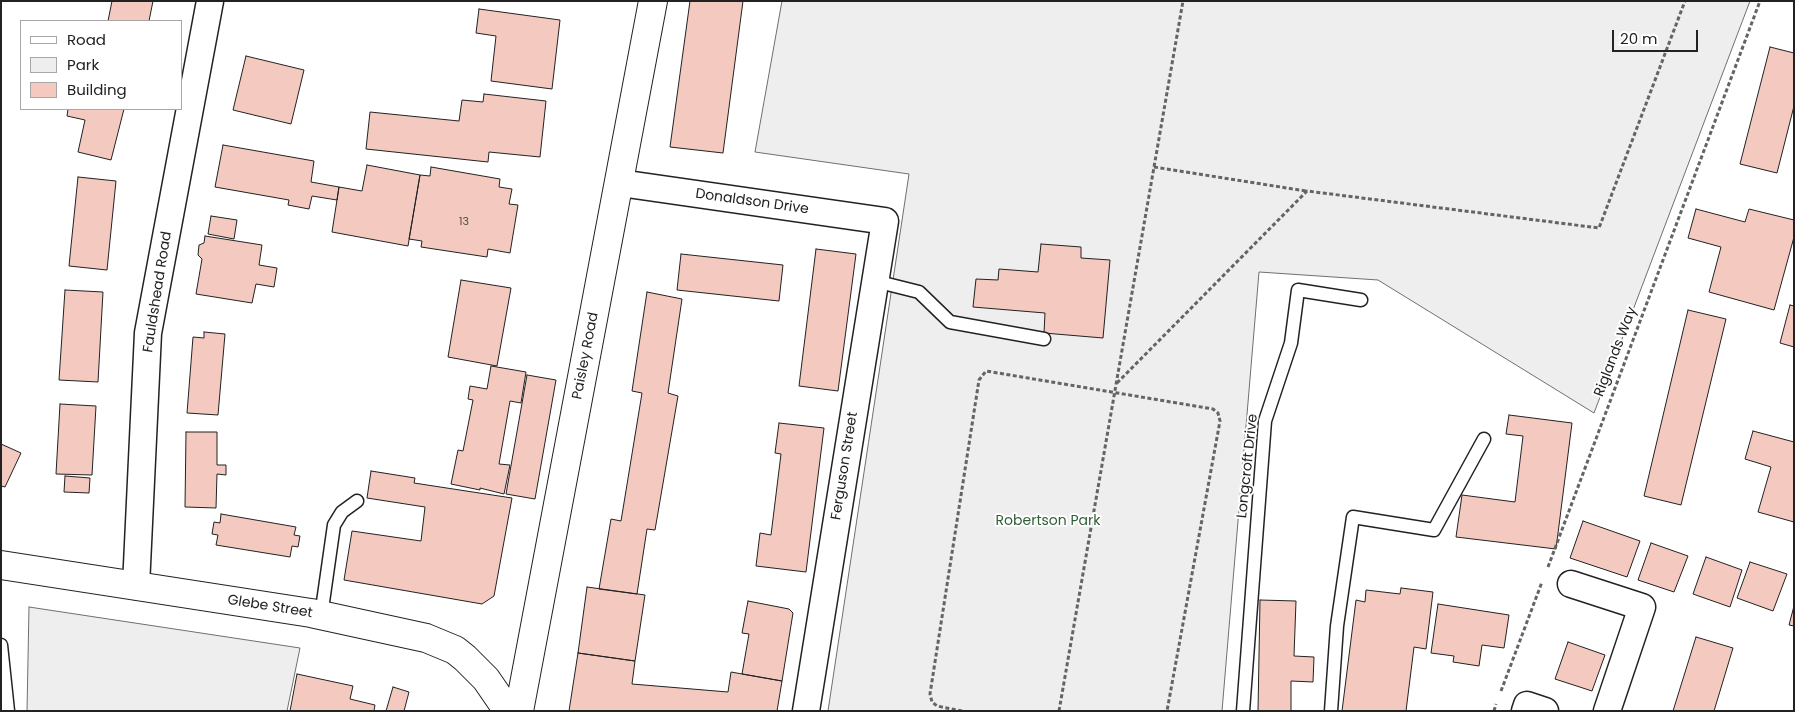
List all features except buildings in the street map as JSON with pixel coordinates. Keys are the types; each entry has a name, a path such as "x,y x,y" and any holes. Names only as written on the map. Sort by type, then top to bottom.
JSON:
{"main road":[{"name":"Paisley Road","path":"519,711 653,1"},
{"name":"Glebe Street","path":"1,566 321,616 426,638 455,650 486,678 508,711"}],"street":[{"name":"Fauldshead Road","path":"136,586 148,333 210,1"},
{"name":"Donaldson Drive","path":"620,183 885,220"},
{"name":"Ferguson Street","path":"806,711 885,220"},
{"path":"1571,584 1642,607 1608,711"},
{"path":"1525,711 1527,705 1546,711"}],"lane":[{"path":"875,281 919,292 950,322 1044,339"},
{"name":"Longcroft Drive","path":"1243,711 1265,422 1291,343 1298,290 1361,300"},
{"path":"1331,711 1337,626 1353,518 1434,530 1484,439"},
{"path":"321,616 334,524 342,512 357,501"},
{"path":"1,645 8,711"}],"path":[{"path":"1059,711 1183,1"},
{"path":"1154,167 1307,191 1599,228 1684,1"},
{"name":"Riglands Way","path":"1501,692 1760,1"},
{"path":"1117,383 1307,191"},
{"path":"962,711 938,706 932,702 930,694 981,376 986,371 1213,409 1220,418 1167,711"},
{"path":"1494,711 1497,702"}],"green space":[{"name":"Robertson Park","path":"782,1 1750,1 1594,413 1378,280 1259,272 1222,711 828,711 909,174 755,152"},
{"path":"29,607 300,648 287,711 27,711"}]}
